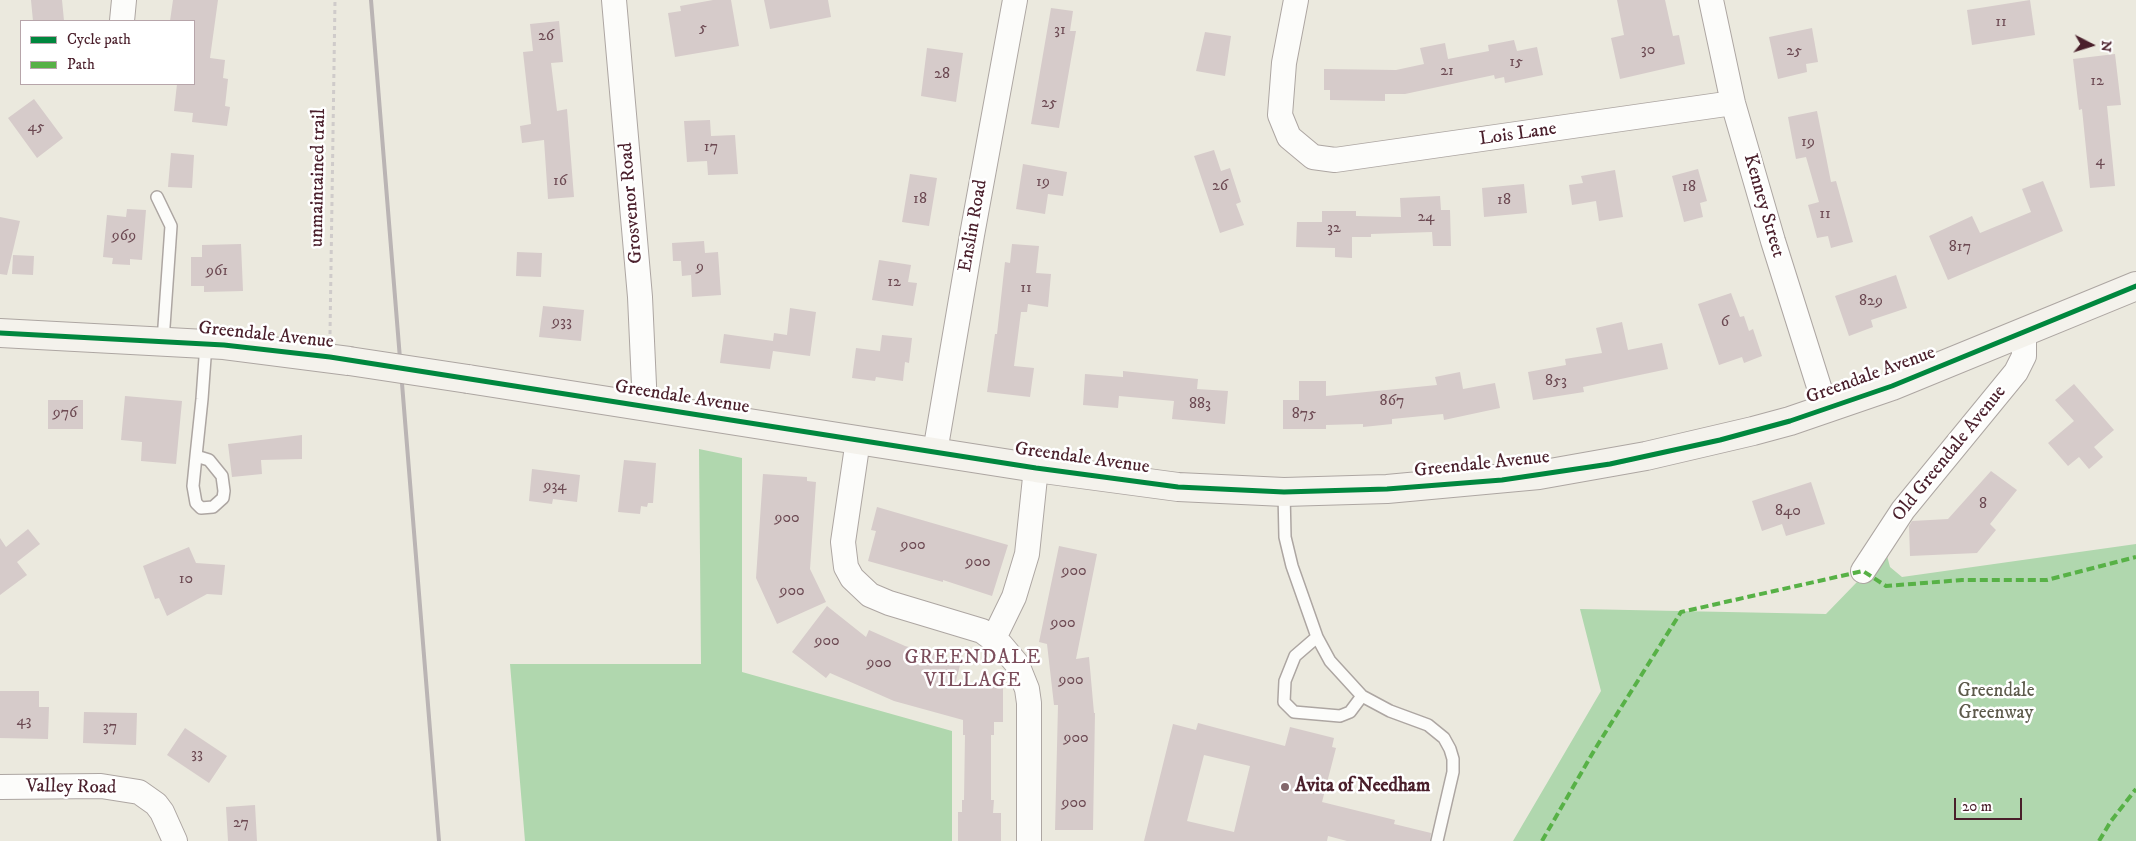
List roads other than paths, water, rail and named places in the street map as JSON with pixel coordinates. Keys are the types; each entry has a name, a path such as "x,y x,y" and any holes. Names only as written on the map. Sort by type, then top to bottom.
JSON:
{"main road":[{"name":"Greendale Avenue","path":"0,333 206,344 340,359 1036,468 1178,487 1284,492 1428,487 1539,475 1610,464 1720,440 1790,421 1892,386 2136,286"}],"street":[{"path":"122,20 124,0"},
{"name":"Grosvenor Road","path":"614,0 640,297 645,407"},
{"name":"Enslin Road","path":"936,452 972,235 1015,0"},
{"name":"Lois Lane","path":"1296,0 1284,63 1280,115 1289,137 1312,158 1335,160 1733,103"},
{"name":"Kenney Street","path":"1711,0 1733,103 1773,242 1826,409"},
{"name":"Old Greendale Avenue","path":"1862,571 1904,510 2016,372 2024,356 2022,334"},
{"path":"858,440 843,542 846,567 852,578 870,595 982,631 994,638 1017,664 1027,689 1030,716 1029,841"},
{"path":"994,638 1009,610 1023,568 1031,531 1036,468"},
{"name":"Valley Road","path":"0,787 101,786 139,792 156,804 162,812 175,841"}],"lane":[{"path":"157,197 171,226 163,341"},
{"path":"196,456 206,344"},
{"path":"1284,492 1284,521 1289,552 1317,637 1330,662 1362,696 1390,711 1428,725 1444,738 1453,759 1453,772 1438,841"},
{"path":"1317,637 1295,656 1285,681 1284,702 1294,712 1340,716 1350,712 1362,696"}],"railway":[{"path":"371,0 439,841"}],"place":[{"name":"Avita of Needham","path":"1285,787"}],"district":[{"name":"GREENDALE VILLAGE","path":"973,670"}],"park label":[{"name":"Greendale Greenway","path":"1996,703"}]}
